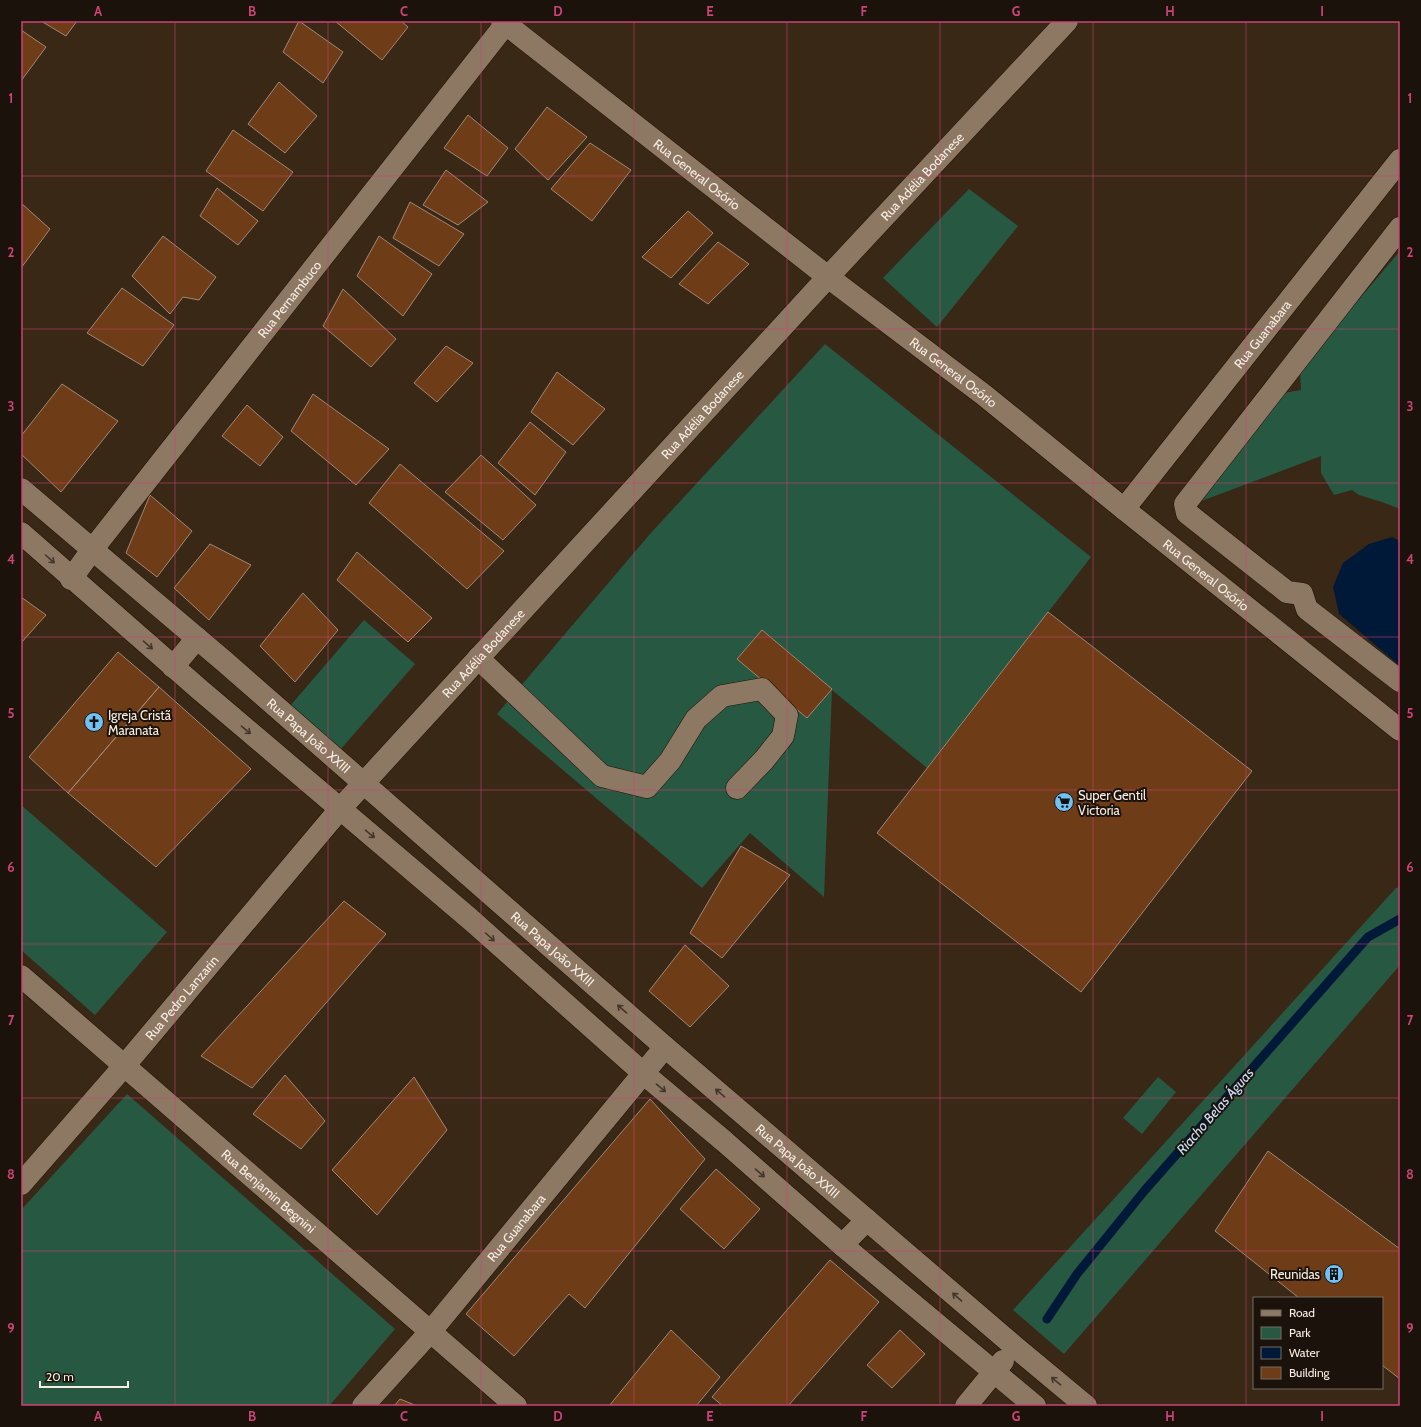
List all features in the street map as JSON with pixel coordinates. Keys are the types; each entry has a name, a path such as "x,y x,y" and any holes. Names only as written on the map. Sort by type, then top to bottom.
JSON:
{"street":[{"name":"Rua Adélia Bodanese","path":"340,809 828,277 1067,21"},
{"name":"Rua General Osório","path":"505,22 828,277 984,395 1400,730"},
{"name":"Rua Pernambuco","path":"71,579 92,550 505,22"},
{"name":"Rua Guanabara","path":"1124,509 1400,160"},
{"path":"1400,228 1185,504 1188,513 1287,592 1302,594 1307,609 1400,681"},
{"name":"Rua Papa João XXIII","path":"21,489 197,638 665,1047 1086,1406"},
{"path":"21,533 71,579 173,667 470,919 643,1074 724,1142 842,1245 1035,1406"},
{"path":"173,667 197,638"},
{"path":"478,658 602,776 648,787 670,761 696,719 722,696 762,689 787,715 783,736 764,760 737,788"},
{"name":"Rua Pedro Lanzarin","path":"21,1184 125,1065 340,809"},
{"path":"470,919 491,894"},
{"name":"Rua Benjamin Begnini","path":"21,976 516,1406"},
{"name":"Rua Guanabara","path":"363,1406 431,1331 665,1047"},
{"path":"724,1142 746,1115"},
{"path":"842,1245 867,1220"},
{"path":"966,1406 995,1372 1014,1346"}],"green space":[{"path":"969,189 1018,226 937,327 883,278"},
{"path":"1400,251 1400,509 1359,495 1352,490 1334,495 1321,473 1321,456 1196,503 1284,393 1301,390 1300,369"},
{"path":"825,344 1091,557 927,768 832,690 824,897 750,833 702,888 497,714 650,534","holes":["762,630 832,689 807,718 737,659"]},
{"path":"364,620 415,664 340,750 290,706"},
{"path":"21,805 167,932 95,1015 21,950"},
{"path":"1400,887 1400,965 1064,1354 1013,1310 1396,888"},
{"path":"1158,1077 1176,1092 1142,1134 1123,1118"},
{"path":"127,1094 395,1329 329,1406 25,1406 21,1403 21,1210"}],"water":[{"path":"1392,537 1400,541 1400,666 1339,614 1333,587 1343,563 1369,544"}],"building":[{"path":"41,21 77,21 66,36"},
{"path":"299,21 343,52 323,83 283,52"},
{"path":"335,21 401,21 408,27 382,60"},
{"path":"21,30 46,47 21,81"},
{"path":"279,82 317,116 285,153 248,124"},
{"path":"547,107 587,137 548,180 515,149"},
{"path":"468,115 508,148 487,176 444,148"},
{"path":"233,130 293,172 263,211 206,171"},
{"path":"590,143 631,170 592,221 551,189"},
{"path":"446,170 488,202 458,225 423,205"},
{"path":"217,188 258,221 238,245 200,216"},
{"path":"410,202 464,234 439,266 393,238"},
{"path":"21,203 50,229 21,268"},
{"path":"688,211 713,233 671,278 642,257"},
{"path":"163,236 216,277 199,300 183,297 170,314 132,276"},
{"path":"379,236 432,274 403,316 357,276"},
{"path":"718,242 749,264 708,304 679,284"},
{"path":"122,288 174,325 143,366 87,333"},
{"path":"343,289 396,339 371,367 323,326"},
{"path":"446,346 473,363 437,402 414,383"},
{"path":"557,372 605,409 573,445 531,412"},
{"path":"62,384 118,421 61,492 21,454 21,436"},
{"path":"313,394 389,449 356,485 291,431"},
{"path":"247,405 283,437 260,466 222,436"},
{"path":"530,422 566,452 535,495 498,463"},
{"path":"481,455 536,505 503,540 445,492"},
{"path":"400,464 504,551 467,589 369,503"},
{"path":"150,495 192,531 157,577 126,553"},
{"path":"210,544 251,565 209,620 174,588"},
{"path":"357,552 432,618 408,642 337,580"},
{"path":"303,593 338,630 295,682 260,646"},
{"path":"21,597 46,615 21,643"},
{"name":"Super Gentil Victoria","path":"1048,612 1252,771 1081,992 877,833"},
{"path":"762,630 832,689 807,718 737,659"},
{"name":"Igreja Cristã Maranata","path":"118,652 159,687 68,793 29,757"},
{"path":"159,687 251,769 156,867 68,793"},
{"path":"741,846 790,875 722,958 690,933"},
{"path":"344,901 386,934 252,1088 201,1056"},
{"path":"685,945 729,986 690,1027 649,991"},
{"path":"285,1075 325,1121 301,1149 253,1114"},
{"path":"414,1077 447,1130 377,1215 332,1170"},
{"path":"650,1099 705,1159 585,1308 569,1294 514,1356 466,1314"},
{"name":"Reunidas","path":"1268,1151 1400,1249 1400,1379 1383,1366 1383,1297 1298,1297 1215,1231"},
{"path":"716,1169 760,1209 724,1249 680,1209"},
{"path":"830,1260 879,1302 788,1406 723,1406 712,1397"},
{"path":"671,1330 720,1377 696,1406 609,1406"},
{"path":"900,1330 925,1354 892,1388 867,1365"},
{"path":"400,1399 417,1406 394,1406"}],"waterway":[{"name":"Riacho Belas Águas","path":"1047,1319 1077,1274 1145,1190 1368,937 1400,919"}],"place":[{"name":"Igreja Cristã Maranata","path":"94,722"},
{"name":"Super Gentil Victoria","path":"1064,802"},
{"name":"Reunidas","path":"1334,1274"}]}
